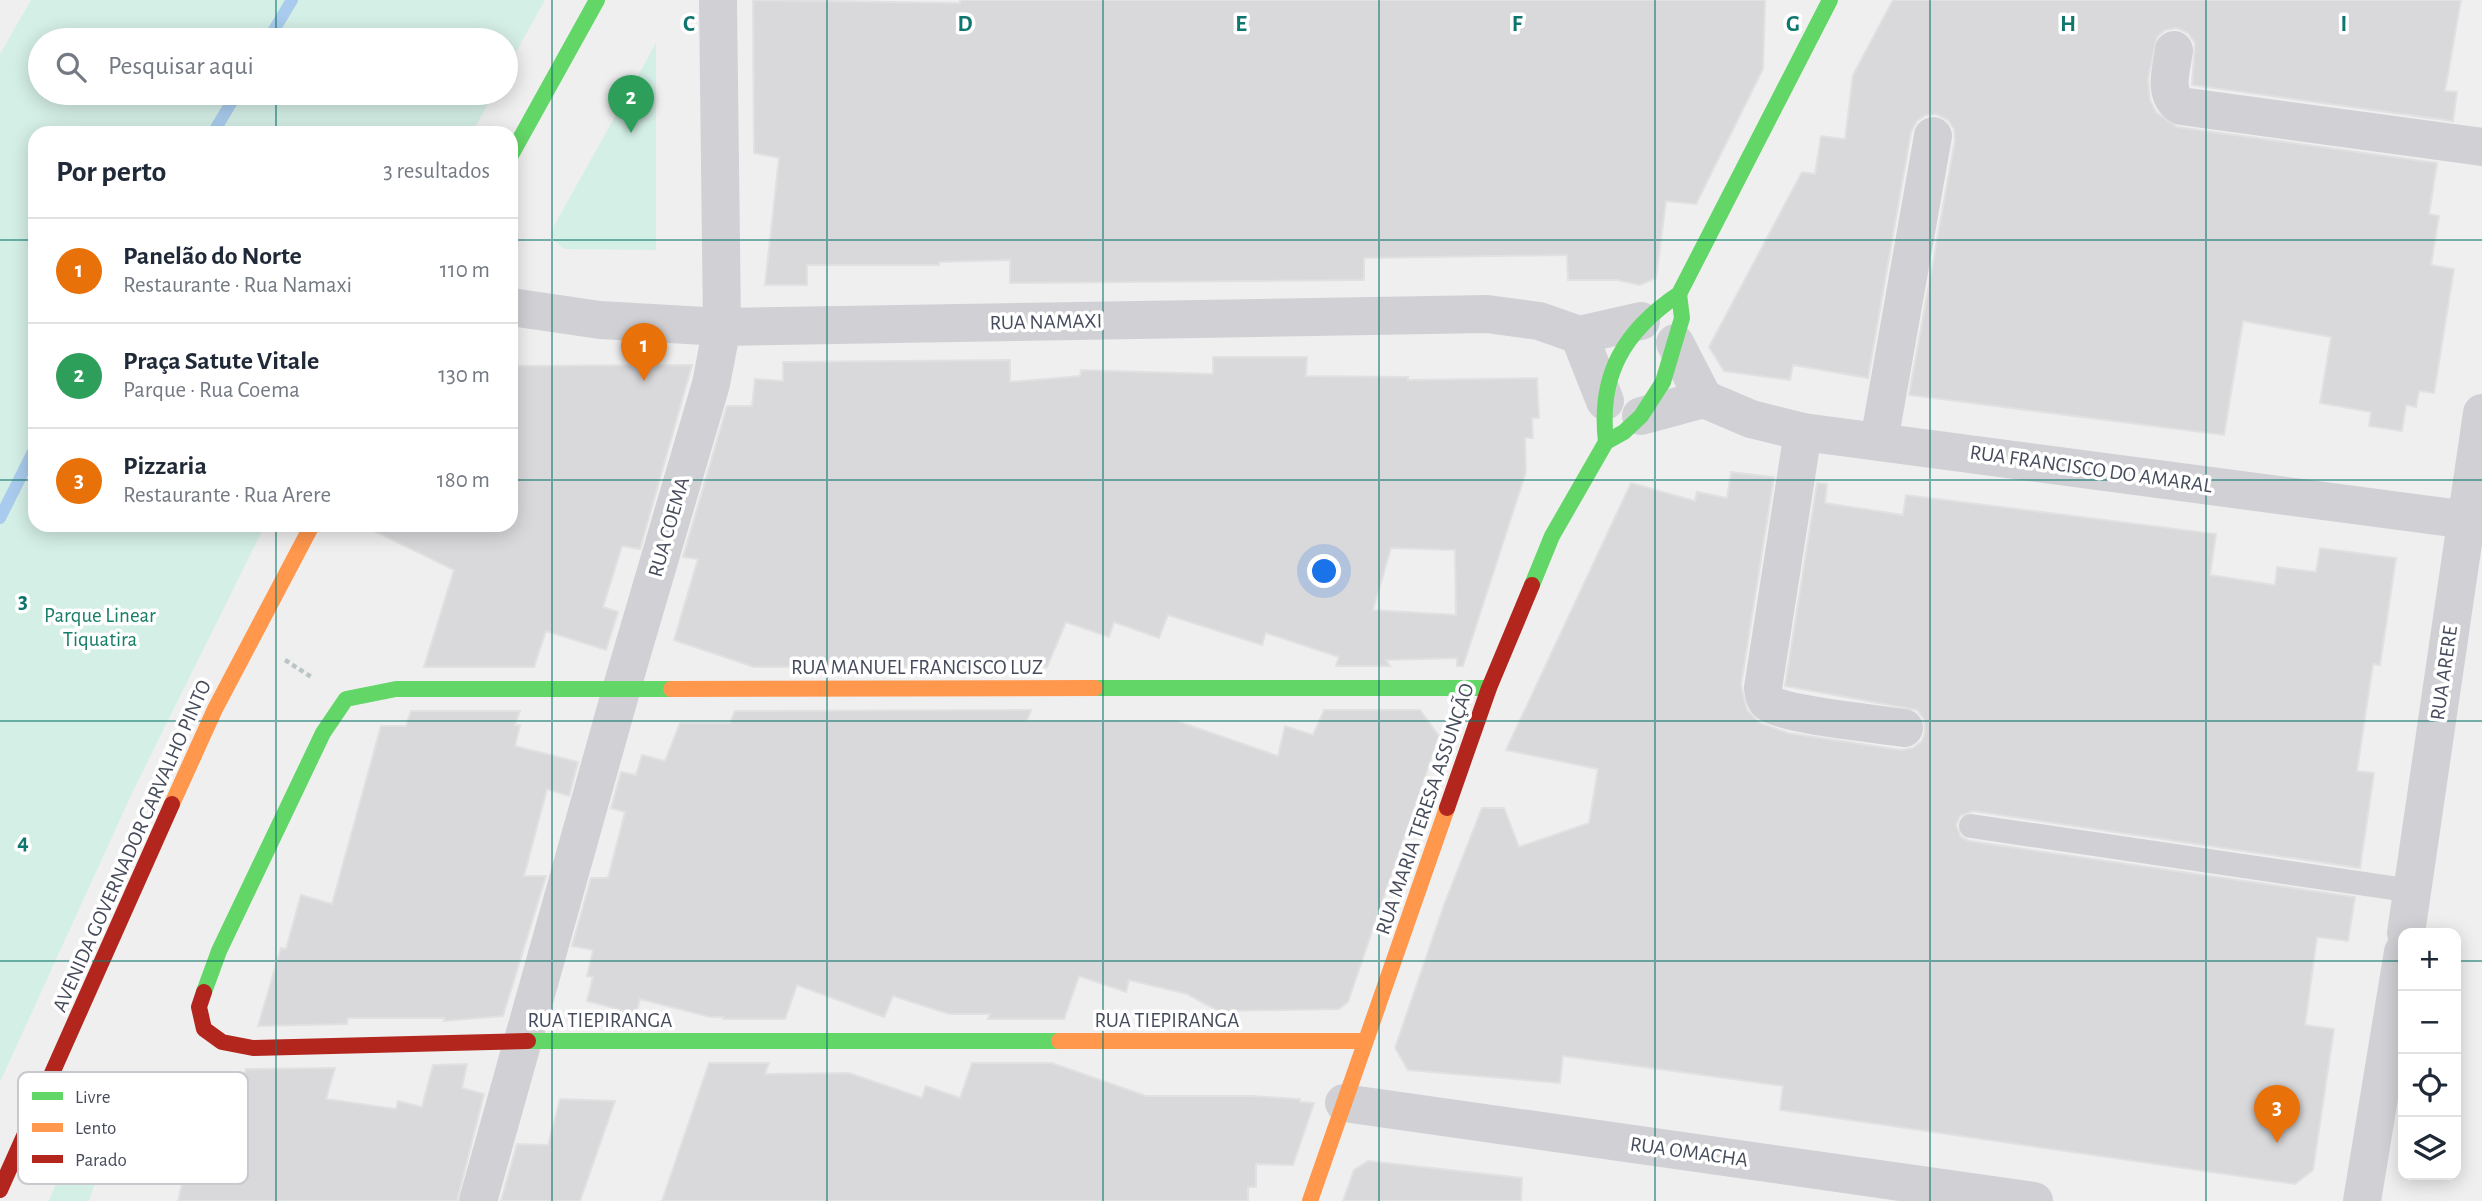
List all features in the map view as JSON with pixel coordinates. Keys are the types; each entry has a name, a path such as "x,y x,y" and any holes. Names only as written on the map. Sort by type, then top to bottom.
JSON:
{"street":[{"path":"518,142 597,0"},
{"name":"RUA COEMA","path":"478,1201 710,384 722,327 718,0"},
{"name":"RUA MARIA TERESA ASSUNÇÃO","path":"1606,442 1602,423 1616,358 1641,321 1679,294 1830,0"},
{"path":"2174,50 2169,89 2174,102 2181,106 2482,147"},
{"path":"1879,441 1933,136"},
{"name":"RUA MARIA TERESA ASSUNÇÃO","path":"1310,1201 1489,688 1552,536 1606,442 1623,432 1641,416 1662,382 1682,318 1679,294"},
{"name":"RUA NAMAXI","path":"518,308 600,320 722,327 1487,314 1539,321 1579,335"},
{"path":"1641,321 1662,330 1675,343 1704,400 1641,416 1620,412 1605,401 1579,335 1641,321"},
{"name":"RUA FRANCISCO DO AMARAL","path":"1704,400 1751,419 1803,432 2474,521"},
{"name":"RUA ARERE","path":"2407,928 2474,521 2482,413"},
{"path":"1803,432 1763,688 1764,697 1769,703 1786,709 1904,728"},
{"name":"AVENIDA GOVERNADOR CARVALHO PINTO","path":"53,1072 215,709 308,532"},
{"name":"RUA MANUEL FRANCISCO LUZ","path":"346,699 397,689 1489,688"},
{"name":"RUA TIEPIRANGA","path":"346,699 323,733 219,951 200,1007 204,1029 222,1042 253,1048 523,1041 1365,1041"},
{"path":"2362,1201 2398,982"},
{"name":"RUA OMACHA","path":"1344,1102 2034,1201"},
{"name":"AVENIDA GOVERNADOR CARVALHO PINTO","path":"0,1190 18,1150"}],"lane":[{"path":"1971,826 2413,891"}],"path":[{"path":"253,639 346,699"}],"green space":[{"name":"Parque Linear Tiquatira","path":"31,0 545,0 518,48 518,28 28,28 28,105 487,105 476,126 28,126 28,532 262,532 133,791 0,1082 0,54"},
{"path":"656,43 656,250 564,249 553,240 555,224"},
{"path":"56,1184 95,1184 89,1201 49,1201"}],"building":[{"path":"753,0 960,3 960,0 1765,0 1763,69 1696,204 1666,201 1656,278 1640,285 1617,280 1568,280 1567,255 1364,258 1364,280 1010,283 1010,260 939,262 939,265 807,265 807,285 765,285 779,158 754,153"},
{"path":"1893,0 2461,0 2445,91 2457,92 2453,121 2192,85 2195,43 2188,33 2177,28 2165,30 2157,37 2148,78 2150,100 2156,112 2177,127 2437,163 2429,214 2439,216 2431,265 2454,269 2434,393 2419,391 2416,407 2406,405 2402,431 2369,426 2371,412 2320,403 2331,337 2243,321 2224,435 1909,395 1955,140 1954,129 1948,120 1936,114 1926,115 1917,121 1911,132 1868,378 1793,365 1790,380 1724,371 1709,347 1802,172 1815,174 1821,136 1845,139 1853,75"},
{"path":"1213,357 1307,357 1306,376 1408,377 1408,380 1537,378 1539,418 1532,418 1533,438 1525,438 1526,472 1463,666 1457,666 1457,658 1386,660 1390,666 1336,666 1339,657 1266,633 1262,645 1168,615 1159,638 1114,622 1109,637 1066,622 1047,667 754,667 674,640 698,559 683,557 727,406 752,406 755,379 783,381 783,362 1010,360 1010,382 1080,376 1081,370 1213,374","holes":["1391,548 1455,550 1456,615 1373,610"]},
{"path":"692,365 640,549 622,546 603,607 618,612 606,650 546,631 534,667 424,667 454,570 376,532 518,532 518,366"},
{"path":"1731,472 1774,477 1741,685 1747,710 1760,723 1788,733 1901,750 1913,748 1922,741 1925,732 1924,719 1917,710 1785,686 1817,483 1827,484 1825,503 1903,515 1906,495 2216,534 2210,575 2275,585 2277,567 2316,572 2320,548 2396,558 2380,665 2373,664 2357,771 2374,773 2360,868 1973,811 1960,816 1956,825 1961,837 1969,841 2355,897 2348,941 2317,937 2305,1025 2334,1029 2313,1170 2295,1184 1780,1110 1783,1086 1563,1056 1560,1083 1408,1070 1395,1048 1444,905 1482,808 1504,808 1519,847 1589,823 1598,769 1506,750 1631,483 1695,501 1697,492 1727,498"},
{"path":"1031,710 1027,721 1177,721 1278,756 1285,726 1313,735 1324,710 1420,710 1439,736 1348,1002 1339,1009 1218,1011 1187,994 1129,980 1126,992 1079,976 1064,1019 988,1019 990,1014 949,1014 893,996 884,1017 797,985 785,1019 723,1019 724,1017 710,1017 640,999 636,1014 587,1001 593,977 587,976 593,950 572,946 591,878 608,878 625,812 611,808 621,772 636,775 642,755 665,761 680,723 730,723 735,711"},
{"path":"411,711 520,711 515,725 520,725 515,746 578,762 569,796 547,789 524,876 546,876 503,1016 444,1021 445,1018 348,1018 347,1024 258,1026 281,948 286,949 301,895 332,904 381,726 406,726"},
{"path":"709,1063 769,1063 765,1074 849,1073 922,1098 926,1086 960,1098 972,1063 1052,1063 1146,1096 1251,1096 1300,1099 1300,1102 1314,1103 1293,1165 1256,1164 1256,1187 1248,1187 1248,1201 662,1201"},
{"path":"467,1064 462,1088 484,1094 457,1201 178,1201 182,1184 248,1184 246,1069 335,1068 326,1099 396,1109 398,1101 422,1107 433,1065"},
{"path":"560,1099 615,1101 580,1201 501,1201 517,1144 548,1145"},
{"path":"1368,1161 1522,1178 1521,1201 1343,1201 1354,1170"}],"waterway":[{"path":"275,28 292,0"},
{"path":"217,126 230,105"},
{"path":"0,518 28,462"}],"traffic: fast":[{"path":"518,142 597,0"},
{"path":"1606,442 1606,396 1619,357 1643,323 1679,294 1830,0"},
{"path":"1532,585 1552,536 1606,442 1624,432 1641,416 1663,382 1682,318 1679,294"},
{"path":"1095,688 1489,688"},
{"path":"204,992 219,951 323,733 346,699 396,689 671,689"},
{"path":"528,1041 1059,1041"}],"traffic: slow":[{"path":"172,804 215,709 308,532"},
{"path":"671,689 1095,688"},
{"path":"1310,1201 1447,808"},
{"path":"1059,1041 1365,1041"}],"traffic: jam":[{"path":"1447,808 1489,688 1532,585"},
{"path":"53,1072 172,804"},
{"path":"204,992 199,1007 204,1029 222,1042 253,1048 528,1041"},
{"path":"0,1190 18,1150"}],"place":[{"name":"Praça Satute Vitale","path":"631,133"},
{"name":"Panelão do Norte","path":"644,381"},
{"name":"Pizzaria","path":"2277,1143"}]}
